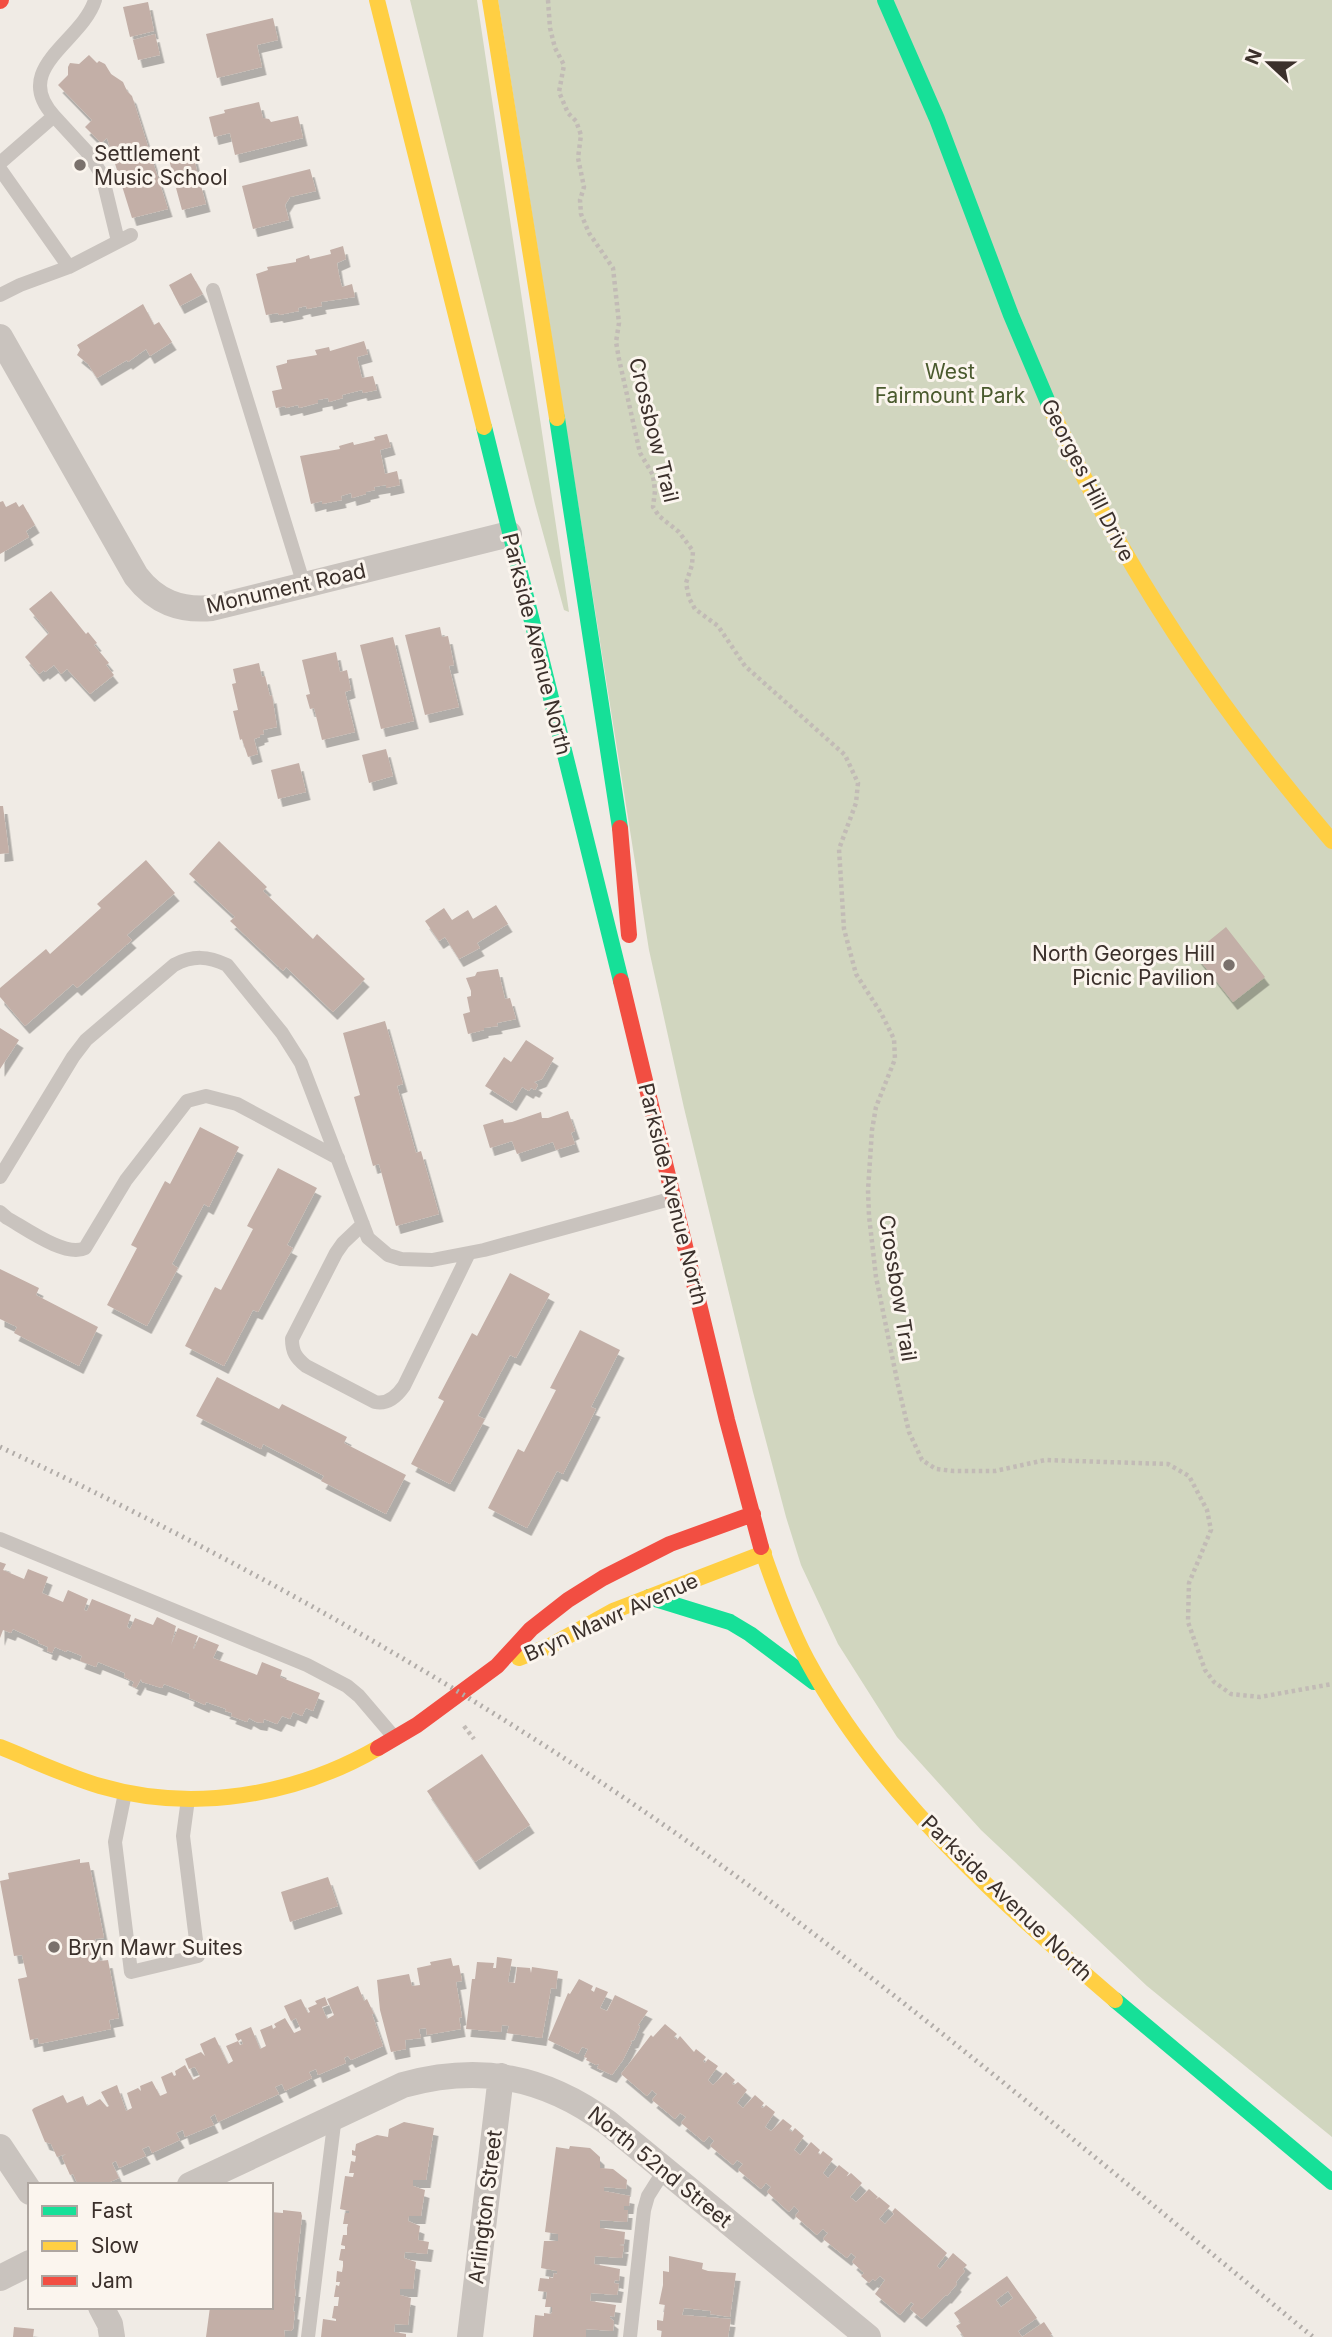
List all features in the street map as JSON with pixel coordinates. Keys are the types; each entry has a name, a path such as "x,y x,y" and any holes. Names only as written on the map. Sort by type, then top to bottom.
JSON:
{"main road":[{"name":"Parkside Avenue North","path":"377,0 640,1059 730,1434 764,1553 794,1633 824,1690 862,1745 971,1869 1158,2039 1332,2182"},
{"path":"490,0 621,838 640,1059"},
{"name":"Georges Hill Drive","path":"886,0 943,133 1036,376 1112,533 1178,640 1217,697 1294,798 1332,841"},
{"name":"Bryn Mawr Avenue","path":"0,1747 79,1780 125,1792 188,1798 248,1796 296,1785 341,1768 396,1739 497,1667 531,1629 603,1577 670,1544 752,1514"},
{"name":"Bryn Mawr Avenue","path":"497,1667 550,1646 613,1611 764,1553"},
{"path":"649,1597 730,1622 778,1654 824,1690"}],"street":[{"name":"Monument Road","path":"0,337 136,576 156,597 181,608 212,608 509,534"},
{"name":"North 52nd Street","path":"194,2183 385,2093 424,2080 466,2074 501,2076 546,2088 578,2102 608,2123 866,2336"},
{"name":"Arlington Street","path":"470,2337 501,2076"},
{"path":"0,2147 28,2189"},
{"path":"0,2278 28,2264"},
{"path":"102,2309 110,2324 112,2337"}],"lane":[{"path":"0,295 69,267 124,238 102,175 88,152 41,99 40,78 50,59 90,14 95,0"},
{"path":"0,163 54,116"},
{"path":"0,169 69,267"},
{"path":"213,290 304,585"},
{"path":"0,1177 86,1041 174,964 186,958 199,957 214,959 227,965 282,1033 301,1063 368,1238 388,1255 401,1259 432,1260 469,1253 673,1198"},
{"path":"0,1212 61,1248 79,1251 85,1248 140,1160 179,1109 187,1101 198,1097 217,1097 237,1104 338,1158"},
{"path":"363,1224 343,1242 327,1268 292,1339 292,1348 299,1361 306,1366 374,1402 382,1404 391,1400 404,1386 469,1253"},
{"path":"0,1539 307,1665 347,1686 396,1739"},
{"path":"125,1792 115,1842 131,1972 198,1956 183,1836 188,1798"},
{"path":"308,2337 335,2116"},
{"path":"630,2337 644,2210 648,2196 665,2169"}],"path":[{"name":"Crossbow Trail","path":"548,0 550,28 555,48 564,65 559,92 581,135 578,158 584,187 580,201 581,214 589,233 613,268 619,323 616,342 640,453 653,475 653,507 659,516 679,532 693,551 686,583 689,598 695,609 718,626 745,666 845,755 858,783 856,803 839,849 844,929 856,974 894,1039 895,1059 876,1107 872,1130 869,1216 876,1277 898,1385 909,1432 922,1460 936,1469 954,1471 995,1471 1045,1460 1168,1464 1189,1476 1207,1510 1211,1530 1189,1583 1188,1622 1205,1670 1214,1682 1231,1695 1260,1697 1332,1684"}],"green space":[{"path":"410,0 477,0 569,612 564,610 535,504"},
{"name":"West Fairmount Park","path":"498,0 1332,0 1332,2137 1147,1986 981,1830 897,1737 838,1644 801,1565 753,1392 684,1108 649,950"}],"building":[{"path":"148,2 154,31 130,37 123,7"},
{"path":"273,18 278,40 257,45 262,67 217,78 206,34"},
{"path":"155,34 160,55 138,60 133,40"},
{"path":"89,55 97,63 99,61 105,64 111,74 123,82 132,96 168,209 132,218 107,138 101,143 85,127 92,120 58,85 68,75 70,63 79,64"},
{"path":"259,102 263,118 271,122 298,116 303,138 235,155 230,133 214,137 209,117 225,113 224,110"},
{"path":"193,154 198,175 175,181 169,160"},
{"path":"310,169 316,191 290,197 285,205 289,220 253,229 242,186"},
{"path":"200,182 206,204 182,210 176,188"},
{"path":"343,246 346,259 337,263 339,275 342,287 352,284 355,297 321,302 322,306 307,309 306,306 298,308 299,311 266,315 256,274 268,270 267,267 296,262 296,259 309,255 310,259 331,254 330,250"},
{"path":"191,273 203,294 180,306 169,285"},
{"path":"143,304 154,325 159,322 172,342 150,356 146,349 97,378 88,364 77,355 80,350 77,345"},
{"path":"364,341 368,354 357,357 362,378 373,376 377,390 363,393 362,390 342,395 343,398 329,402 328,398 318,400 318,403 299,408 298,405 276,408 272,391 282,389 276,366 287,363 287,360 317,355 315,350 329,347 330,351"},
{"path":"387,434 391,447 380,450 385,474 397,471 400,485 374,487 375,490 352,498 351,493 341,496 342,500 311,504 300,456 340,449 339,446 375,440 374,437"},
{"path":"3,501 6,507 16,502 19,507 23,504 35,525 26,531 29,537 0,554 0,502"},
{"path":"51,591 86,634 88,632 97,643 94,645 109,663 106,665 114,675 90,694 67,669 61,674 54,665 39,674 25,657 49,633 29,609"},
{"path":"440,627 442,637 448,636 454,665 449,666 459,707 425,715 405,635"},
{"path":"393,637 414,721 381,729 360,645"},
{"path":"336,652 340,672 347,670 351,690 345,692 355,732 322,740 314,708 310,709 306,695 310,694 302,660"},
{"path":"259,663 262,677 265,676 270,696 272,695 277,727 263,730 264,734 254,739 258,754 248,757 242,739 240,740 233,711 238,710 232,684 236,683 233,669"},
{"path":"386,749 393,776 369,783 362,755"},
{"path":"299,763 306,792 278,799 271,770"},
{"path":"0,806 3,806 9,853 0,854"},
{"path":"219,841 267,887 263,891 313,939 317,934 365,979 333,1012 286,967 283,971 230,921 235,917 189,874"},
{"path":"146,860 175,893 127,935 132,940 77,988 73,984 25,1026 0,997 0,988 46,949 50,954 101,908 97,904"},
{"path":"496,905 508,924 477,943 480,948 459,959 445,937 439,941 425,921 444,908 452,920 468,910 473,919"},
{"name":"North Georges Hill Picnic Pavilion","path":"1226,927 1265,977 1233,1002 1194,953"},
{"path":"498,969 505,999 510,998 516,1019 468,1034 463,1014 470,1012 467,997 471,996 471,991 466,978 475,976 477,972"},
{"path":"385,1021 403,1084 397,1086 416,1153 421,1151 439,1214 396,1226 379,1164 373,1166 354,1097 360,1095 343,1033"},
{"path":"0,1028 19,1040 0,1069"},
{"path":"526,1040 554,1058 542,1079 534,1082 538,1085 535,1090 531,1088 529,1091 522,1087 512,1103 485,1086 504,1057 511,1062"},
{"path":"568,1111 575,1131 571,1133 575,1144 556,1150 553,1142 517,1154 512,1141 490,1148 483,1125 503,1119 504,1123 512,1122 541,1112 542,1118 548,1118"},
{"path":"200,1127 239,1147 209,1207 204,1204 172,1264 178,1268 147,1326 107,1305 137,1248 131,1245 165,1181 170,1184"},
{"path":"278,1168 317,1188 287,1245 293,1248 258,1312 253,1310 224,1366 185,1346 215,1287 221,1290 253,1229 247,1226"},
{"path":"0,1269 39,1288 36,1295 98,1327 79,1366 14,1333 17,1327 0,1319"},
{"path":"510,1273 550,1294 516,1358 510,1355 478,1416 485,1419 450,1484 411,1464 444,1401 438,1398 472,1333 477,1336"},
{"path":"580,1330 620,1350 591,1407 596,1409 563,1474 557,1471 527,1528 488,1508 518,1449 524,1452 556,1390 550,1388"},
{"path":"217,1377 279,1409 282,1404 347,1437 344,1443 406,1475 386,1514 321,1481 324,1476 263,1444 261,1449 196,1416"},
{"path":"0,1562 6,1564 3,1570 24,1579 28,1569 48,1577 42,1593 63,1602 68,1590 88,1599 84,1610 87,1611 92,1599 131,1615 127,1627 130,1629 135,1618 153,1625 157,1617 176,1626 171,1645 178,1628 198,1636 194,1649 199,1637 219,1645 213,1658 257,1675 262,1662 282,1670 280,1677 320,1693 313,1711 306,1708 302,1716 293,1712 290,1719 282,1716 277,1724 264,1719 263,1723 256,1722 249,1718 247,1722 231,1716 232,1713 225,1711 226,1709 206,1702 205,1705 189,1698 190,1694 164,1684 162,1688 142,1682 141,1679 136,1688 132,1686 134,1682 124,1677 125,1673 98,1662 96,1667 80,1661 82,1656 67,1650 66,1652 55,1647 52,1653 47,1651 48,1647 38,1643 39,1641 13,1629 11,1633 3,1630 0,1638"},
{"path":"482,1754 530,1825 475,1862 427,1791"},
{"name":"Bryn Mawr Suites","path":"80,1859 80,1863 89,1862 104,1938 95,1939 100,1961 108,1960 119,2018 109,2020 111,2029 39,2044 38,2038 30,2040 18,1979 27,1977 22,1955 14,1956 0,1881 9,1879 8,1873"},
{"path":"328,1877 338,1906 290,1922 281,1892"},
{"path":"497,1957 512,1959 508,1982 515,1983 517,1967 530,1968 531,1973 532,1967 558,1971 556,1989 551,1988 542,2038 507,2033 509,2026 502,2025 501,2032 466,2029 472,1979 475,1979 477,1962 494,1963 493,1968 496,1968"},
{"path":"451,1958 453,1966 459,1965 462,1981 456,1982 462,2017 459,2018 461,2029 427,2035 426,2028 419,2029 421,2038 405,2040 406,2049 391,2052 380,2010 377,1980 409,1974 412,1986 420,1985 417,1968"},
{"path":"579,1979 593,1986 591,1990 594,1992 596,1987 608,1992 600,2008 607,2011 615,1995 648,2011 638,2025 640,2026 634,2040 630,2041 632,2042 623,2060 612,2075 597,2068 599,2064 586,2060 584,2057 588,2049 582,2047 578,2054 548,2040 568,1993 570,1994"},
{"path":"358,1986 364,2001 367,1999 374,2014 383,2046 351,2060 348,2056 344,2058 346,2063 318,2075 316,2069 309,2072 312,2078 285,2091 282,2084 275,2087 279,2094 218,2122 215,2114 210,2117 214,2125 185,2137 183,2130 176,2133 180,2140 152,2153 149,2146 142,2149 146,2156 119,2168 116,2161 112,2163 119,2178 108,2183 77,2183 73,2174 70,2175 62,2157 66,2154 57,2157 51,2144 45,2142 32,2110 34,2108 63,2095 67,2103 83,2096 87,2106 100,2099 107,2107 109,2106 101,2092 117,2085 126,2111 132,2108 127,2093 138,2088 141,2091 140,2086 152,2081 160,2096 167,2093 161,2077 172,2072 176,2075 175,2071 185,2065 193,2080 200,2076 195,2067 189,2069 185,2059 201,2052 205,2056 200,2044 215,2037 228,2064 233,2061 226,2046 238,2041 235,2034 251,2027 260,2049 266,2046 260,2030 272,2025 273,2029 276,2027 274,2024 285,2018 294,2033 301,2030 296,2018 291,2021 284,2006 301,1999 308,2013 308,2008 317,2004 315,2001 325,1997 328,2005 322,2007 327,2019 334,2015 327,1999"},
{"path":"665,2024 677,2034 674,2037 677,2040 680,2036 694,2052 696,2049 706,2057 703,2061 705,2063 708,2059 718,2066 708,2080 713,2085 726,2072 735,2080 732,2084 738,2082 747,2090 737,2103 743,2108 755,2095 764,2103 761,2107 766,2105 775,2112 765,2127 771,2131 783,2119 792,2126 789,2130 792,2132 795,2128 804,2136 794,2150 800,2155 811,2142 820,2150 820,2155 823,2151 833,2159 823,2173 828,2178 839,2165 849,2173 846,2177 851,2173 862,2183 850,2197 856,2202 869,2189 878,2197 875,2200 879,2197 890,2206 879,2219 885,2224 894,2214 892,2212 895,2208 947,2253 937,2266 940,2269 953,2253 967,2265 947,2296 922,2319 910,2309 914,2304 911,2302 900,2315 875,2294 885,2280 880,2276 869,2283 861,2276 864,2273 852,2262 856,2257 851,2253 847,2258 823,2239 828,2233 823,2229 817,2235 795,2216 799,2211 794,2206 789,2212 767,2192 771,2187 766,2183 761,2189 738,2170 743,2164 737,2160 733,2165 710,2146 714,2141 709,2136 704,2142 681,2123 686,2117 680,2113 675,2119 652,2100 657,2094 652,2090 647,2096 621,2074 651,2035 653,2037"},
{"path":"404,2122 434,2128 426,2180 413,2180 413,2186 425,2190 421,2216 409,2216 408,2221 420,2226 418,2240 429,2242 427,2254 405,2252 404,2258 416,2262 413,2289 400,2289 400,2295 411,2298 408,2325 395,2324 394,2332 406,2334 406,2337 321,2337 323,2319 336,2321 332,2318 339,2297 334,2297 336,2285 339,2286 340,2282 336,2282 337,2271 342,2272 343,2261 339,2260 341,2249 345,2249 345,2246 341,2245 343,2235 347,2235 348,2224 343,2224 345,2213 349,2213 340,2209 345,2176 353,2177 354,2173 349,2173 351,2161 355,2162 356,2156 352,2155 352,2150 355,2151 356,2144 377,2135 388,2137 389,2129"},
{"path":"570,2146 590,2148 600,2157 600,2168 613,2169 627,2180 626,2189 604,2187 604,2191 630,2196 629,2206 624,2206 624,2210 628,2210 627,2222 600,2220 600,2228 625,2232 624,2244 619,2245 624,2246 622,2258 595,2256 594,2264 620,2269 619,2281 615,2280 614,2283 619,2284 617,2295 591,2293 590,2301 616,2305 614,2317 610,2316 614,2321 613,2331 586,2329 586,2337 533,2337 535,2315 544,2316 544,2313 552,2312 552,2307 545,2307 547,2292 538,2291 540,2278 549,2279 553,2278 554,2273 557,2274 557,2271 541,2268 544,2241 558,2241 558,2234 545,2232 556,2147 569,2149"},
{"path":"283,2210 301,2212 302,2216 294,2289 293,2329 284,2330 285,2337 206,2337 210,2309 273,2309 273,2212 283,2213"},
{"path":"669,2256 703,2263 702,2269 708,2271 736,2273 730,2317 710,2314 711,2311 684,2308 682,2315 731,2319 728,2337 661,2337 662,2331 657,2330 657,2320 663,2321 665,2305 659,2304 663,2271 669,2272"},
{"path":"1007,2276 1037,2318 1018,2331 1022,2337 964,2337 956,2326 961,2323 954,2313","holes":["1008,2291 1013,2298 1001,2307 996,2300"]},
{"path":"1044,2322 1052,2337 1022,2337"},
{"path":"14,2327 34,2329 33,2337 13,2337"}],"railway":[{"path":"0,1447 94,1492 281,1589 463,1694 639,1808 725,1868 875,1981 1313,2337"}],"traffic: fast":[{"path":"885,0 937,119 1011,315 1050,407"},
{"path":"557,418 620,828"},
{"path":"484,427 621,981"},
{"path":"649,1597 730,1622 814,1682"},
{"path":"1115,2000 1332,2182"}],"traffic: slow":[{"path":"377,0 484,427"},
{"path":"490,0 557,418"},
{"path":"1050,407 1108,523 1175,634 1250,740 1332,841"},
{"path":"761,1547 776,1590 807,1660 836,1709 870,1756 906,1801 986,1885 1115,2000"},
{"path":"519,1658 550,1646 613,1611 764,1553"},
{"path":"0,1747 100,1786 171,1798 242,1795 278,1788 346,1765 378,1748"}],"traffic: jam":[{"path":"620,828 629,935"},
{"path":"621,981 727,1420 761,1547"},
{"path":"378,1748 417,1725 497,1666 531,1629 568,1600 603,1578 670,1544 753,1514"}],"place":[{"name":"Settlement Music School","path":"80,165"},
{"name":"North Georges Hill Picnic Pavilion","path":"1229,965"},
{"name":"Bryn Mawr Suites","path":"54,1947"}]}
